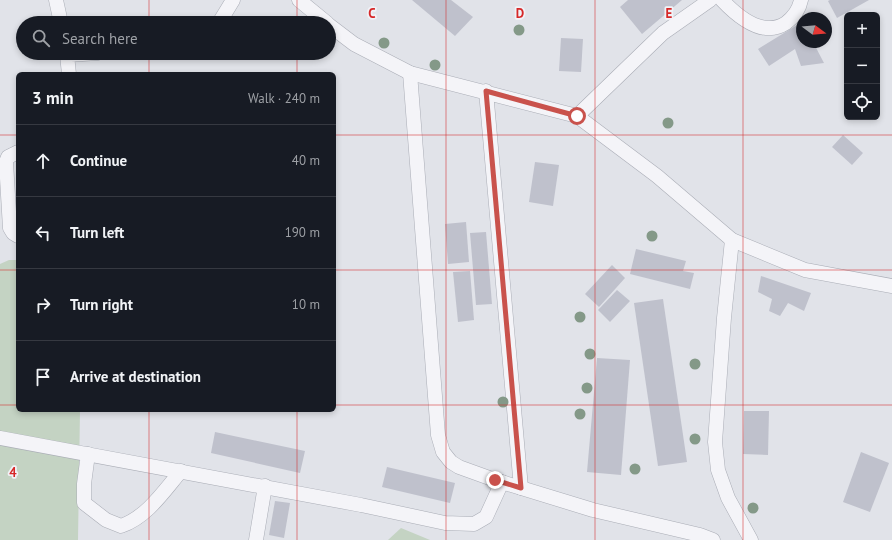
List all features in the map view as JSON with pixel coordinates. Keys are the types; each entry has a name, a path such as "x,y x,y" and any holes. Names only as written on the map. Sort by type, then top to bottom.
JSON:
{"lane":[{"path":"56,0 59,16"},
{"path":"223,16 233,0"},
{"path":"299,0 318,16"},
{"path":"577,116 663,33 710,0"},
{"path":"722,0 754,26 773,29 792,19 803,2"},
{"path":"336,30 354,44 410,73 486,91 577,116 657,176 732,240 805,270 892,286"},
{"path":"68,60 69,72"},
{"path":"410,73 438,435 443,452 451,462 502,482 594,510 699,538 713,540"},
{"path":"486,91 521,488"},
{"path":"16,153 8,157 6,162 10,228 16,235"},
{"path":"732,240 714,442 718,470 728,498 751,540"},
{"path":"0,438 265,486 445,522 474,524 486,517 502,482"},
{"path":"88,454 84,484 84,503 106,520 121,526 134,522 148,510 181,471"},
{"path":"256,540 265,486"}],"green space":[{"path":"9,260 16,260 16,412 80,412 78,540 0,540 0,264"},
{"path":"401,528 430,540 388,540"}],"building":[{"path":"412,0 451,0 473,17 455,36"},
{"path":"628,0 682,0 642,34 620,7"},
{"path":"869,0 848,12 844,12 844,14 837,18 828,1"},
{"path":"796,26 796,48 816,48 824,63 801,66 795,49 769,66 758,49"},
{"path":"561,38 583,39 581,72 559,71"},
{"path":"843,135 863,153 852,165 832,147"},
{"path":"535,162 559,165 553,206 529,202"},
{"path":"466,222 469,262 448,264 445,224"},
{"path":"486,232 492,304 476,305 470,233"},
{"path":"636,249 686,261 683,271 694,273 690,289 630,274"},
{"path":"612,265 625,278 599,307 585,294"},
{"path":"470,271 474,320 458,322 453,272"},
{"path":"761,276 811,293 804,311 788,303 780,316 769,311 772,299 758,292"},
{"path":"617,290 630,301 610,322 598,310"},
{"path":"663,299 687,462 658,466 634,303"},
{"path":"597,358 630,360 621,475 587,472"},
{"path":"744,411 769,411 768,455 743,454"},
{"path":"215,432 305,451 300,473 211,453"},
{"path":"861,452 889,463 870,512 843,502"},
{"path":"387,467 455,483 450,503 382,487"},
{"path":"275,501 290,503 284,538 269,535"}],"route":[{"path":"495,480 521,488 486,91 577,116"}]}
